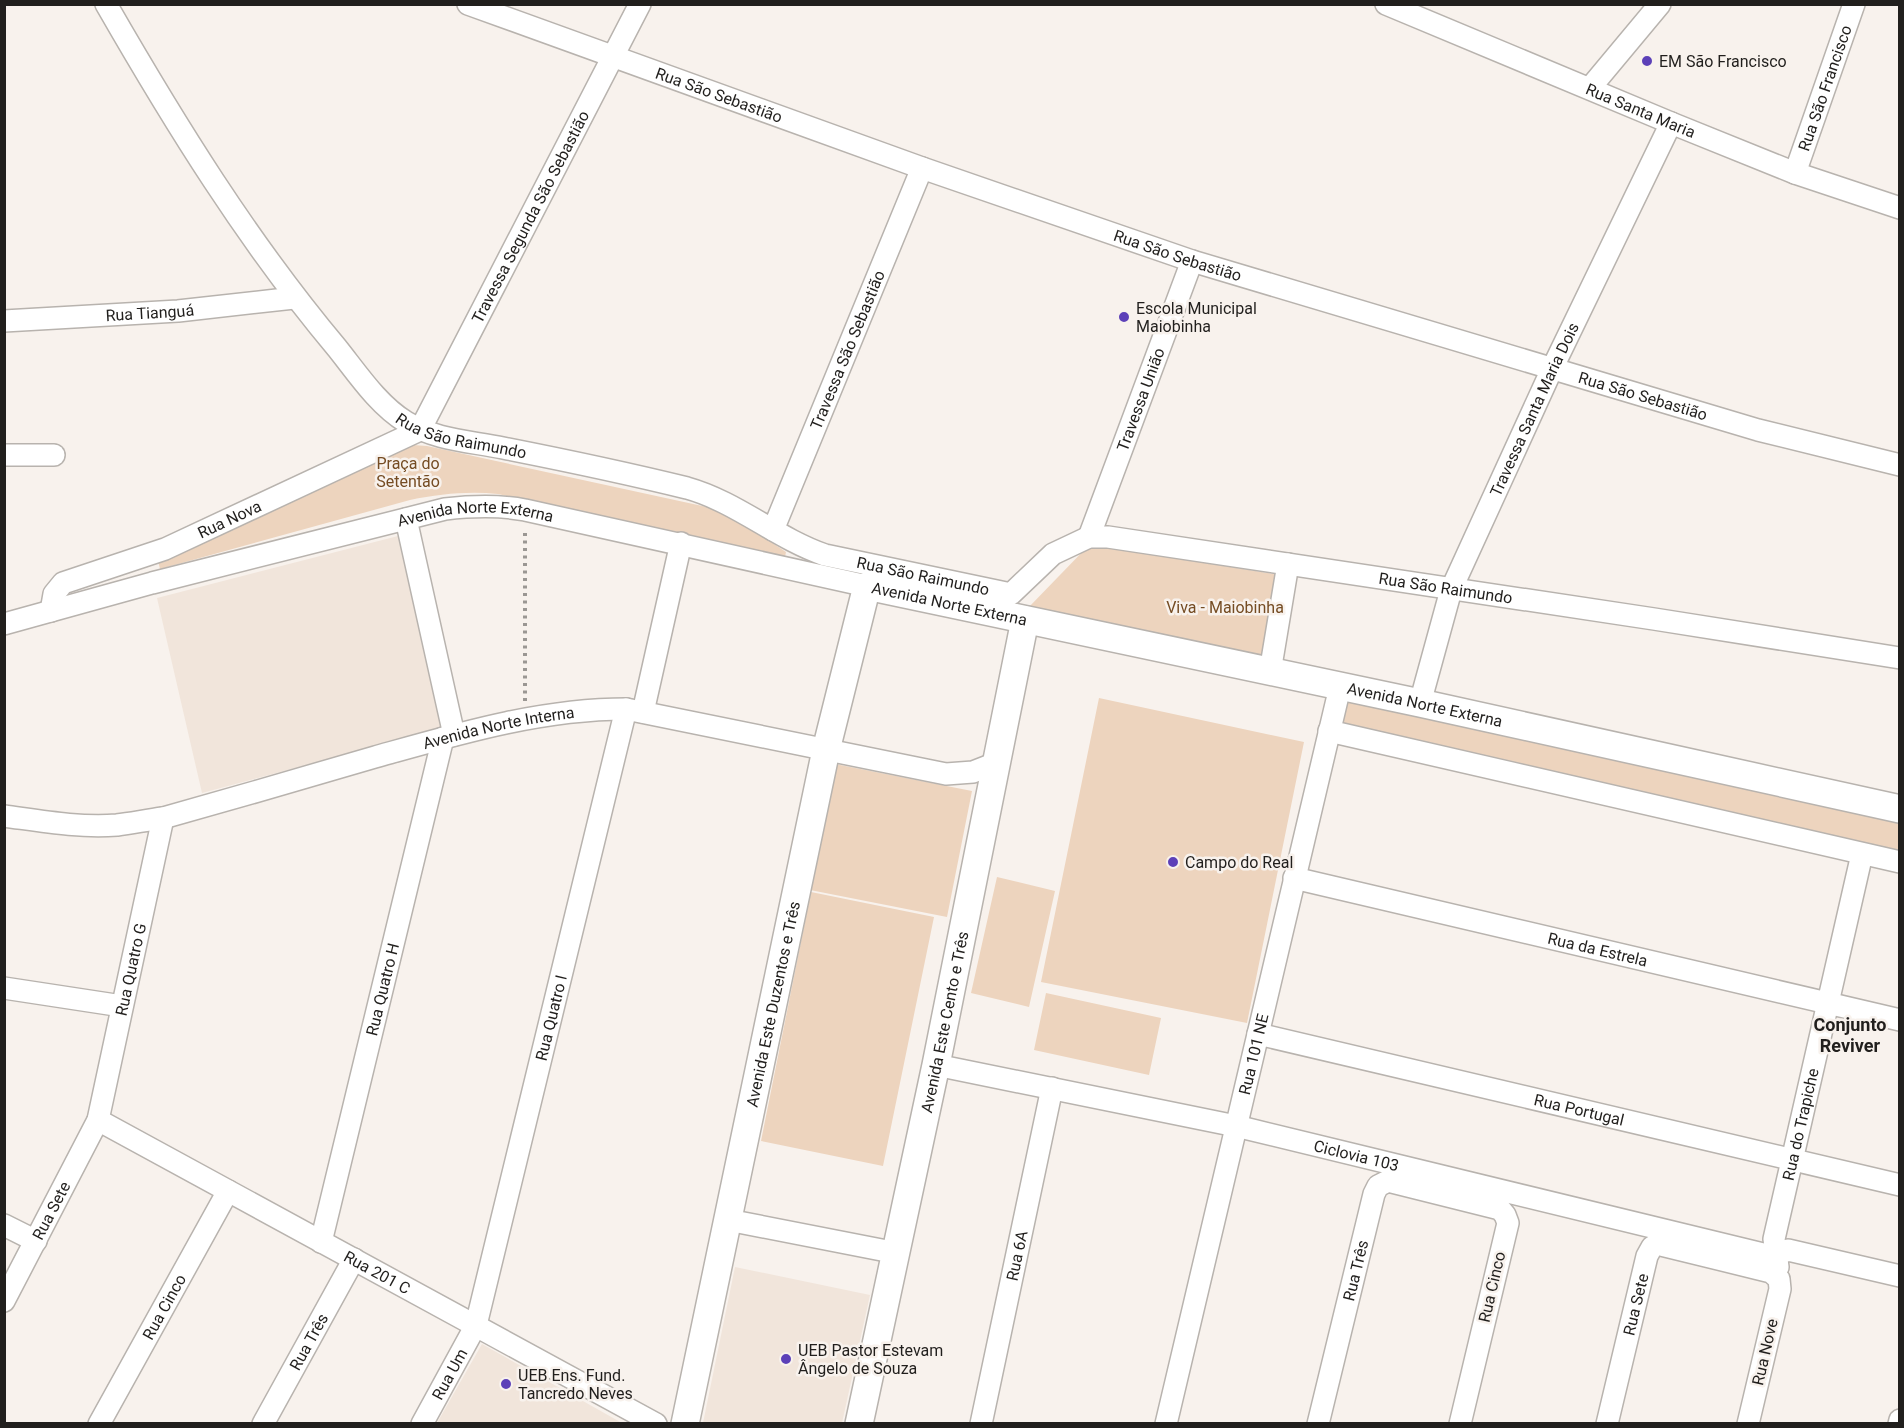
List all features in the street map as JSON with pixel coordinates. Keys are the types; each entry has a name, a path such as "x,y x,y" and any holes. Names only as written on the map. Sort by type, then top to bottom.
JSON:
{"main road":[{"name":"Avenida Norte Externa","path":"867,586 1014,610 1270,672 1899,808"},
{"name":"Avenida Este Duzentos e Três","path":"685,1424 826,750 867,586"},
{"name":"Avenida Este Cento e Três","path":"859,1424 936,1065 996,763 1014,610"}],"street":[{"name":"Rua São Raimundo","path":"106,4 190,147 294,298 381,401 403,420 446,439 502,448 688,489 725,503 799,544 825,555 1014,610 1053,554 1089,537 1108,537 1899,658"},
{"name":"Rua São Sebastião","path":"468,4 922,168 1192,261 1758,430 1899,465"},
{"name":"Travessa Segunda São Sebastião","path":"420,429 639,4"},
{"name":"Rua Santa Maria","path":"1386,4 1795,173 1899,208"},
{"path":"1590,88 1660,4"},
{"name":"Rua São Francisco","path":"1795,173 1854,4"},
{"name":"Travessa Santa Maria Dois","path":"1420,703 1451,590 1552,369 1671,123"},
{"name":"Travessa São Sebastião","path":"773,530 922,168"},
{"name":"Travessa União","path":"1089,537 1192,261"},
{"name":"Rua Tianguá","path":"4,321 178,311 294,298"},
{"name":"Rua Nova","path":"51,611 54,594 63,583 165,549 420,429"},
{"path":"4,455 54,455"},
{"name":"Avenida Norte Externa","path":"4,624 152,583 445,509 477,506 511,507 867,586"},
{"path":"406,519 449,736"},
{"name":"Rua Quatro I","path":"476,1325 635,710 681,543"},
{"path":"1270,672 1288,564"},
{"name":"Rua 101 NE","path":"1166,1424 1340,687"},
{"name":"Avenida Norte Interna","path":"4,816 59,824 89,825 116,825 164,818 449,736 557,713 590,709 635,710 946,774 973,772 996,763"},
{"path":"1329,731 1899,862"},
{"name":"Rua Quatro H","path":"321,1242 449,736"},
{"name":"Rua Quatro G","path":"98,1120 164,818"},
{"name":"Rua do Trapiche","path":"1776,1255 1774,1239 1862,854"},
{"name":"Rua da Estrela","path":"1294,878 1899,1020"},
{"path":"4,988 123,1006"},
{"name":"Rua Portugal","path":"1258,1034 1899,1185"},
{"name":"Ciclovia 103","path":"936,1065 1236,1126 1446,1186 1767,1255 1776,1255 1788,1250 1899,1276"},
{"name":"Rua 6A","path":"981,1424 1052,1088"},
{"name":"Rua 201 C","path":"98,1120 656,1424"},
{"name":"Rua Sete","path":"4,1301 98,1120"},
{"name":"Rua Três","path":"1318,1424 1374,1194 1378,1186 1388,1181 1446,1186"},
{"name":"Rua Cinco","path":"1446,1186 1500,1209 1508,1223 1460,1424"},
{"name":"Rua Cinco","path":"99,1424 228,1191"},
{"path":"728,1220 897,1253"},
{"path":"4,1225 36,1241"},
{"name":"Rua Sete","path":"1607,1424 1650,1251 1657,1244 1772,1272 1779,1280"},
{"name":"Rua Nove","path":"1748,1424 1780,1289 1776,1255"},
{"name":"Rua Três","path":"263,1424 354,1259"},
{"name":"Rua Um","path":"422,1424 476,1325"}],"path":[{"path":"525,510 525,720"}],"shaded area":[{"path":"398,536 444,728 202,793 157,598"},
{"name":"UEB Pastor Estevam Ângelo de Souza","path":"735,1267 870,1295 842,1423 703,1423"},
{"name":"UEB Ens. Fund. Tancredo Neves","path":"482,1344 622,1423 437,1423"}],"green space":[{"name":"Praça do Setentão","path":"402,446 427,446 707,507 757,533 786,552 785,557 498,494 465,493 410,500 160,569 158,561"},
{"name":"Viva - Maiobinha","path":"1090,544 1279,575 1265,657 1028,608"},
{"name":"Campo do Real","path":"1099,698 1304,742 1247,1023 1041,982"},
{"path":"1348,700 1899,820 1899,854 1342,728"},
{"path":"830,763 972,791 947,917 805,889"},
{"path":"997,877 1055,891 1029,1007 971,993"},
{"path":"811,892 934,917 883,1166 761,1141"},
{"path":"1046,993 1161,1018 1149,1075 1034,1050"}],"place":[{"name":"EM São Francisco","path":"1647,61"},
{"name":"Escola Municipal Maiobinha","path":"1124,317"},
{"name":"Campo do Real","path":"1173,862"},
{"name":"UEB Pastor Estevam Ângelo de Souza","path":"786,1359"},
{"name":"UEB Ens. Fund. Tancredo Neves","path":"506,1384"}],"district":[{"name":"Conjunto Reviver","path":"1850,1034"}]}
